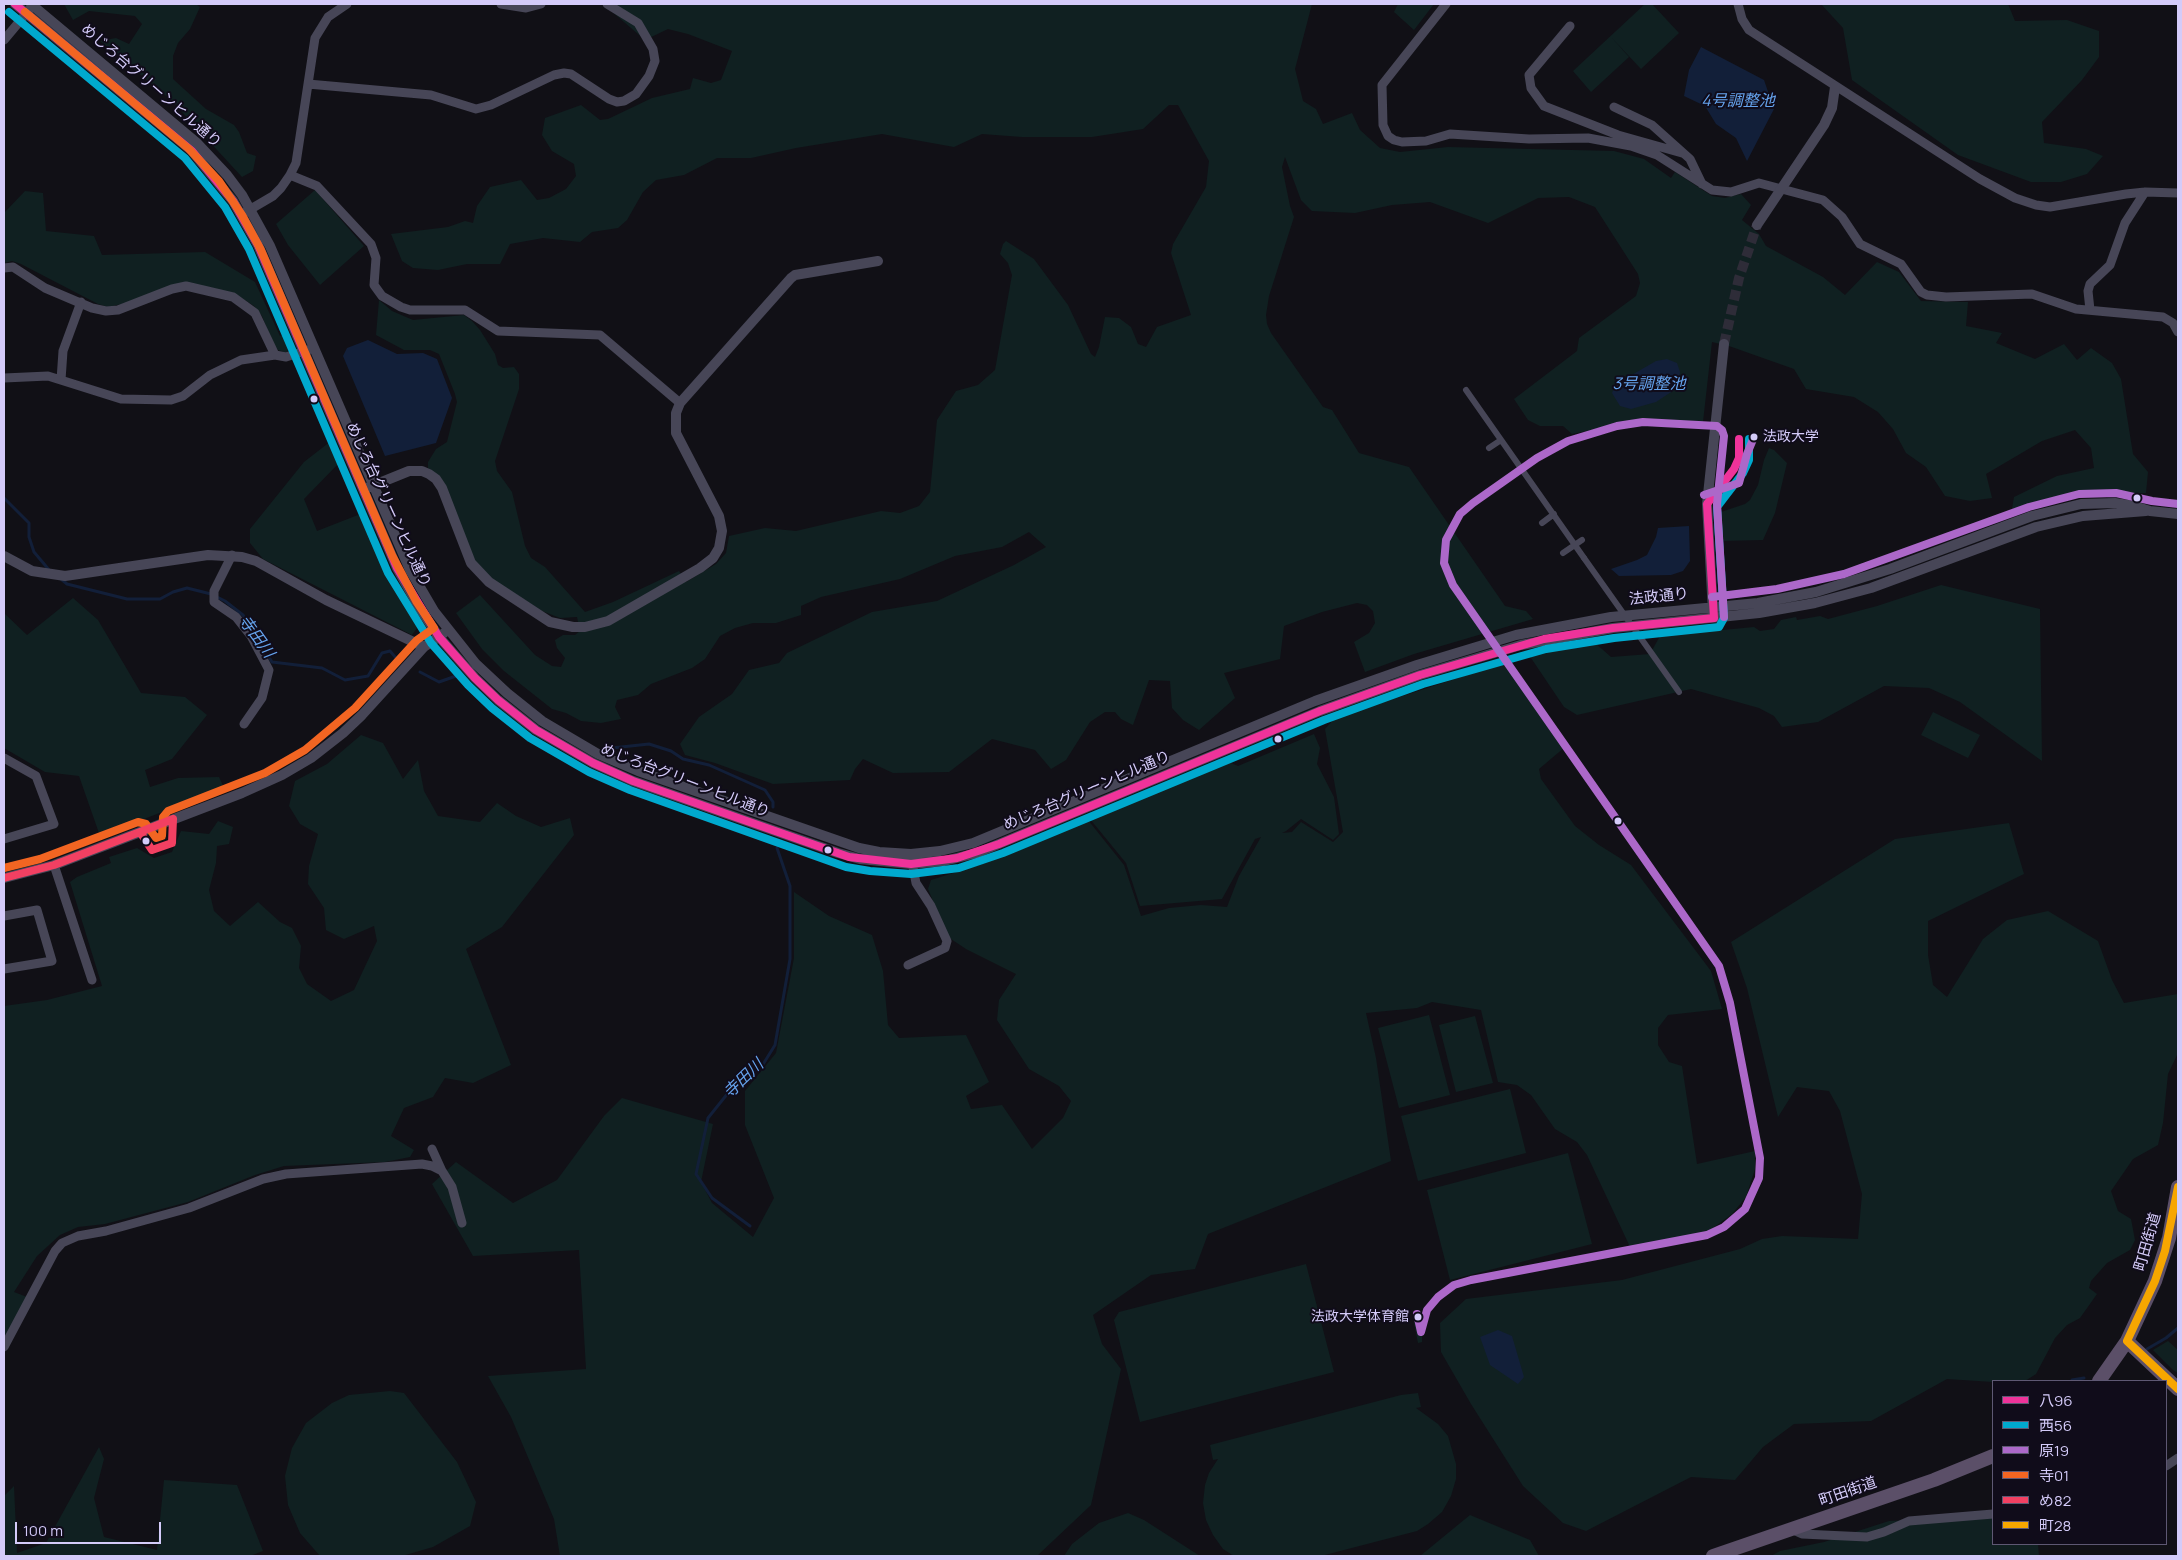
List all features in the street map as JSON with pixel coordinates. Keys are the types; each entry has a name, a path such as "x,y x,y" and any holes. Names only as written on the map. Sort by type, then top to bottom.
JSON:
{"main road":[{"name":"町田街道","path":"2100,1380 2127,1341 2155,1281 2165,1251 2178,1187"},
{"path":"2127,1341 2178,1389"},
{"name":"町田街道","path":"1713,1556 1934,1480 1992,1456"}],"street":[{"name":"めじろ台グリーンヒル通り","path":"15,4 30,7 192,151 247,212 270,246 309,350 368,488 397,568 439,637 475,678 504,705 554,742 593,763 633,781 838,854 871,861 911,864 944,861 977,853 1320,711 1489,648"},
{"path":"247,212 273,196 281,188 296,163 314,38 328,17 347,4"},
{"path":"501,4 526,8 541,4"},
{"path":"308,84 431,95 476,109 491,105 554,75 564,73 571,74 609,99 617,102 624,101 636,94 649,76 654,60 653,49 638,24 607,4"},
{"path":"1446,4 1382,85 1382,125 1391,138 1398,142 1415,142 1457,134 1529,140 1616,139 1682,152"},
{"path":"1738,4 1742,19 1749,30 1999,191 2036,205 2067,206 2145,192 2178,193"},
{"path":"4,40 30,7"},
{"path":"1570,26 1529,75 1531,88 1544,106 1631,146 1657,155 1712,190 1731,192 1759,183 1823,200 1842,217 1860,244 1902,264 1921,292 1927,295 1946,297 2032,294 2069,307 2163,316 2173,323 2178,332"},
{"path":"1757,224 1824,125 1832,108 1835,87"},
{"path":"1614,107 1652,125 1690,159 1702,184"},
{"path":"290,174 317,186 371,244 376,258 374,284 382,296 400,307 410,310 466,310 491,328 506,332 600,335 680,403"},
{"path":"2090,310 2088,291 2090,284 2110,265 2125,223 2145,192"},
{"path":"368,488 409,471 418,470 430,474 442,488 471,563 488,582 550,622 572,627 608,621 700,568 713,558 719,548 722,531 719,516 676,432 676,413 680,403 791,278 796,275 878,261"},
{"path":"4,268 13,267 45,288 92,308 106,311 118,310 172,289 186,286 233,297 255,313 274,355"},
{"path":"61,380 62,351 81,302"},
{"path":"1714,618 1707,504 1724,344"},
{"path":"4,378 48,376 121,399 171,400 183,396 210,375 241,360 274,355 286,357 309,350"},
{"path":"1466,390 1681,694"},
{"path":"1489,448 1501,440"},
{"name":"めじろ台グリーンヒル通り","path":"368,488 415,579 448,631 476,664 513,698 554,729 598,754 638,771 844,844 879,852 911,854 940,851 973,844 1365,682 1489,648"},
{"name":"法政通り","path":"1489,648 1577,622 1779,599 1839,586 2032,516 2061,508 2081,504 2115,503 2150,511"},
{"name":"法政通り","path":"1489,648 1580,632 1780,610 1849,595 2036,527 2063,520 2098,514 2150,511 2178,514"},
{"path":"1542,522 1554,514"},
{"path":"1563,553 1582,540"},
{"path":"4,556 32,571 65,576 208,555 232,556 256,562 326,600 424,647"},
{"path":"232,556 214,591 214,602 236,617 251,636 269,670 262,698 244,724"},
{"path":"4,878 54,865 257,787 301,765 353,724 424,647 448,631"},
{"path":"4,758 36,776 54,824 4,840"},
{"path":"908,965 945,948 947,941 930,906 916,883 911,864 911,854"},
{"path":"54,865 92,980"},
{"path":"4,916 37,910 52,961 4,969"},
{"path":"432,1149 456,1196 462,1223"},
{"path":"4,1347 55,1251 68,1240 162,1216 263,1179 286,1174 422,1164 442,1170"},
{"path":"2167,1465 2178,1458"},
{"path":"1791,1529 1802,1534 1867,1537 1909,1521 1992,1514"}],"shaded area":[{"path":"64,4 196,4 200,7 190,29 178,43 173,56 173,79 206,109 234,125 239,132 247,153 256,156 253,171 242,177 171,100 100,41 116,38 129,44 142,24 135,16 89,11 73,20"},
{"path":"603,4 1312,4 1295,69 1303,101 1316,109 1323,124 1352,113 1360,130 1380,148 1400,152 1448,147 1614,151 1644,159 1671,178 1675,172 1712,196 1725,198 1741,194 1751,205 1742,220 1759,234 1766,246 1823,277 1845,295 1877,262 1899,272 1921,301 1968,302 1966,326 2002,333 1996,343 2035,359 2064,344 2077,360 2091,348 2112,363 2121,379 2133,454 2148,472 2146,493 2081,495 2012,509 2014,497 2057,476 2094,468 2091,448 2075,430 2042,441 1986,474 1992,498 1970,501 1945,496 1926,467 1906,453 1893,429 1878,412 1854,397 1806,389 1794,369 1729,346 1712,342 1703,422 1699,424 1659,421 1626,423 1572,434 1563,426 1540,426 1528,420 1514,399 1577,351 1579,338 1636,296 1640,283 1638,274 1595,207 1569,197 1538,198 1488,223 1430,202 1392,205 1355,213 1312,211 1301,200 1285,157 1282,167 1294,217 1269,296 1266,315 1271,333 1323,407 1332,410 1359,453 1409,467 1505,606 1526,611 1533,619 1414,654 1365,672 1354,642 1369,633 1375,623 1373,611 1367,605 1357,603 1322,612 1284,626 1280,659 1224,673 1235,698 1199,730 1183,720 1172,708 1170,681 1149,680 1133,725 1121,719 1115,712 1105,712 1090,722 1066,760 1051,769 1035,750 992,739 949,772 893,773 863,759 855,769 850,780 773,784 715,763 685,755 680,744 699,717 732,694 749,670 779,663 787,653 872,612 937,601 1014,565 1046,547 1029,532 1002,547 955,556 900,579 821,597 801,606 801,615 776,623 753,623 735,628 720,636 705,659 692,668 651,684 638,695 617,700 615,707 621,719 601,723 581,721 566,713 552,709 504,671 482,649 456,613 480,595 535,655 552,666 561,667 565,658 557,648 555,640 563,635 575,635 580,631 577,617 560,618 542,611 484,574 473,560 438,476 428,468 428,462 436,449 447,442 457,402 455,394 439,354 430,350 404,350 376,335 379,300 392,311 413,320 464,315 480,330 495,354 498,365 503,368 514,367 519,374 519,389 495,461 497,471 512,492 525,546 531,558 545,567 585,612 613,602 679,571 686,582 716,564 726,553 729,536 765,528 796,531 881,511 900,513 919,506 930,492 937,420 956,391 978,385 995,370 1012,275 1008,263 1000,254 1006,241 1034,259 1068,305 1091,354 1095,357 1105,317 1119,318 1131,327 1138,344 1146,347 1157,327 1191,315 1171,253 1173,244 1206,187 1209,161 1178,105 1169,105 1143,129 1092,137 1022,137 982,134 954,147 882,134 796,148 751,158 717,158 684,175 656,180 643,192 627,220 618,228 592,232 580,242 543,238 510,244 500,264 467,264 438,270 413,268 402,261 391,234 448,227 465,221 473,223 477,206 490,187 521,180 537,200 549,198 566,189 576,176 574,164 552,151 542,135 545,118 581,105 600,120 608,119 652,98 690,89 693,78 711,83 721,80 732,51 688,34 668,29 645,40"},
{"path":"1398,4 1434,4 1414,30 1394,12"},
{"path":"1645,4 1652,4 1679,33 1641,69 1611,37 1629,57 1591,92 1573,71"},
{"path":"1821,4 2008,4 2015,21 2067,20 2099,31 2099,57 2082,80 2042,122 2044,143 2086,149 2103,156 2087,174 2061,182 2031,182 1958,155 1852,80 1843,28"},
{"path":"315,190 364,246 320,285 288,245 276,224"},
{"path":"25,191 43,193 46,231 94,236 102,255 205,252 255,282 280,336 286,334 289,346 287,353 278,350 273,344 262,316 254,306 234,293 183,283 131,302 108,307 98,304 21,264 12,261 4,263 4,213"},
{"path":"331,441 340,462 304,499 317,531 363,513 390,576 419,625 412,635 263,559 250,543 250,529 304,462"},
{"path":"1769,448 1774,450 1787,463 1775,513 1763,540 1720,541 1719,515 1721,512 1745,504 1750,500 1758,485"},
{"path":"1941,585 2040,609 2042,761 1960,702 1929,688 1884,686 1818,722 1782,727 1774,716 1759,708 1691,689 1577,715 1564,707 1529,655 1594,642 1611,657 1650,654 1660,636 1754,627 1760,631 1774,629 1781,620 1796,617 1797,620 1820,616 1828,619 1877,606"},
{"path":"73,598 98,620 141,693 185,697 207,715 172,759 145,770 150,787 178,778 219,777 224,788 100,836 79,776 45,772 4,748 4,613 27,635"},
{"path":"1504,663 1565,747 1539,769 1541,779 1575,826 1599,845 1631,865 1711,971 1722,1009 1668,1015 1658,1028 1658,1045 1669,1062 1682,1066 1697,1164 1755,1151 1755,1169 1746,1197 1732,1214 1709,1231 1631,1249 1587,1155 1577,1142 1555,1129 1531,1095 1517,1085 1498,1082 1481,1010 1432,1002 1417,1008 1366,1013 1376,1058 1391,1161 1208,1234 1195,1269 1151,1275 1093,1315 1102,1344 1121,1369 1091,1505 1037,1556 560,1556 554,1519 511,1417 488,1376 586,1369 579,1250 473,1256 432,1184 456,1162 513,1203 557,1180 604,1116 622,1098 713,1124 701,1182 712,1203 753,1237 774,1198 745,1125 745,1091 776,1053 794,958 794,892 829,916 872,935 883,971 888,1025 899,1038 966,1035 989,1082 966,1096 971,1109 1002,1105 1032,1149 1063,1118 1071,1101 1059,1086 1029,1069 997,1020 999,1000 1016,974 966,949 948,937 928,889 931,880 988,862 1088,820 1124,865 1141,916 1169,908 1201,905 1227,907 1239,876 1261,837 1255,839 1222,899 1140,906 1126,863 1090,819 1226,761 1238,766 1314,734 1320,748 1317,764 1334,797 1339,834 1333,840 1301,819 1282,833 1292,832 1301,822 1333,842 1343,832 1325,729 1335,718"},
{"path":"1933,712 1980,735 1968,758 1921,735"},
{"path":"361,735 383,743 403,779 418,760 424,791 438,816 480,822 497,803 516,816 541,827 570,818 574,835 502,927 466,949 511,1065 473,1083 445,1078 433,1097 404,1108 391,1136 414,1150 410,1157 385,1162 284,1166 255,1175 188,1202 105,1224 78,1227 60,1235 37,1256 14,1292 27,1297 4,1339 4,1006 47,1000 102,986 70,882 77,877 111,863 109,857 137,848 154,858 172,852 181,831 209,834 218,821 233,827 229,844 217,846 216,863 209,890 214,911 230,926 258,902 280,922 292,928 301,946 299,968 307,984 331,1001 354,990 377,941 374,926 344,939 326,930 324,908 308,884 309,866 318,834 300,824 289,806 295,781 327,764"},
{"path":"2009,823 2024,874 1928,921 1928,955 1933,985 1947,997 1983,939 2007,920 2048,911 2098,941 2112,980 2124,1003 2178,994 2178,1053 2168,1074 2163,1123 2158,1145 2133,1159 2111,1191 2118,1211 2131,1219 2135,1240 2130,1250 2107,1263 2091,1281 2089,1288 2097,1294 2080,1318 2067,1325 2055,1338 2036,1374 2027,1380 1992,1380 1992,1382 1947,1379 1871,1421 1794,1424 1763,1447 1735,1480 1691,1477 1586,1531 1563,1523 1523,1486 1471,1404 1441,1352 1440,1323 1466,1299 1622,1280 1740,1249 1762,1239 1782,1236 1858,1239 1862,1194 1840,1111 1829,1091 1797,1087 1778,1117 1747,988 1731,942 1895,839"},
{"path":"1429,1015 1450,1095 1399,1108 1378,1028"},
{"path":"1475,1016 1493,1083 1456,1092 1439,1025"},
{"path":"1510,1089 1526,1153 1418,1181 1401,1116"},
{"path":"1568,1153 1592,1244 1450,1280 1427,1190"},
{"path":"1306,1264 1334,1372 1140,1422 1114,1320 1119,1312"},
{"path":"1426,1317 1422,1342 1418,1343 1414,1323 1418,1319"},
{"path":"2168,1341 2178,1350 2178,1373 2153,1350"},
{"path":"390,1391 404,1393 457,1462 476,1502 470,1526 433,1547 402,1556 320,1556 300,1533 288,1505 285,1476 292,1448 306,1423 332,1403 349,1395"},
{"path":"1418,1393 1421,1407 1416,1408 1438,1424 1448,1436 1456,1464 1456,1479 1451,1496 1442,1512 1428,1524 1417,1531 1321,1556 1234,1556 1223,1549 1213,1535 1206,1520 1203,1503 1205,1485 1209,1473 1218,1459 1213,1460 1210,1445 1401,1395"},
{"path":"99,1447 104,1459 94,1498 104,1537 157,1550 164,1480 237,1485 263,1551 250,1556 4,1556 4,1496 14,1486 17,1553 46,1543"},
{"path":"1128,1513 1144,1520 1200,1556 1064,1556 1072,1544 1099,1523"},
{"path":"1470,1515 1530,1540 1539,1556 1420,1556"},
{"path":"1992,1517 1992,1545 2038,1545 2039,1556 1771,1556 1780,1551 1824,1542 1889,1521"}],"water":[{"name":"4号調整池","path":"1701,47 1764,80 1774,109 1747,161 1736,138 1716,124 1705,106 1684,96 1689,70"},
{"path":"368,340 397,354 423,353 437,359 452,398 436,443 385,456 343,356 347,348"},
{"name":"3号調整池","path":"1667,359 1677,363 1680,372 1677,388 1656,402 1631,409 1620,406 1612,393 1616,384 1656,361"},
{"path":"1689,526 1690,561 1683,571 1671,575 1619,576 1611,569 1647,555 1656,537 1658,528"},
{"path":"1498,1330 1512,1336 1524,1377 1518,1384 1490,1365 1480,1337"}],"waterway":[{"name":"寺田川","path":"4,498 29,523 29,537 34,552 50,571"},
{"name":"寺田川","path":"61,579 67,584 127,599 160,599 173,592 187,588 211,594 225,601 243,615 272,662 322,668 345,680 368,676 382,653 390,651 396,658"},
{"name":"寺田川","path":"420,672 439,682 456,676"},
{"name":"寺田川","path":"612,748 649,744 671,751 683,759 709,765 765,790 773,802 773,807"},
{"name":"寺田川","path":"750,1226 712,1198 696,1174 708,1118 728,1093 762,1066 775,1045 790,959 790,886 777,848"},
{"path":"2147,1349 2166,1338 2178,1328"},
{"path":"2072,1380 2084,1378"}],"tunnel":[{"path":"1724,344 1739,278 1757,225"}],"transit line":[{"name":"八96","path":"15,4 192,151 233,201 258,245 397,568 439,637 475,678 498,700 536,730 593,763 633,781 849,857 911,864 957,858 999,844 1320,711 1420,675 1544,639 1613,628 1714,618 1707,504 1734,469 1739,458 1739,439"},
{"name":"西56","path":"9,12 185,158 225,207 249,249 388,573 431,643 468,685 492,708 530,738 589,772 630,790 846,867 911,874 959,868 1003,853 1324,720 1423,684 1546,649 1614,638 1719,627 1724,618 1717,507 1743,473 1749,460 1749,439"},
{"name":"寺01","path":"4,868 40,859 138,822 146,824 156,838 162,836 163,817 168,811 265,773 305,750 355,708 417,640 434,628 416,601 392,555 261,250 242,215 219,181 189,149 25,12"},
{"name":"原19","path":"1417,1314 1421,1332 1427,1310 1438,1297 1454,1285 1471,1280 1707,1235 1724,1227 1745,1209 1759,1178 1760,1158 1730,1003 1719,966 1453,585 1444,563 1446,540 1460,514 1473,503 1537,458 1568,441 1617,426 1643,422 1717,426 1722,430 1724,436 1717,504 1724,617"},
{"name":"原19","path":"1704,495 1739,483 1754,437"},
{"name":"原19","path":"1712,597 1777,589 1844,574 2029,507 2079,494 2116,493 2152,501 2178,504"},
{"name":"め82","path":"173,819 172,843 152,850 140,832 173,819"},
{"name":"め82","path":"4,878 54,865 140,832"},
{"name":"町28","path":"2178,1187 2165,1251 2155,1281 2127,1341 2178,1389"}],"place":[{"name":"法政大学","path":"1754,437"},
{"name":"法政大学体育館","path":"1418,1317"}]}
